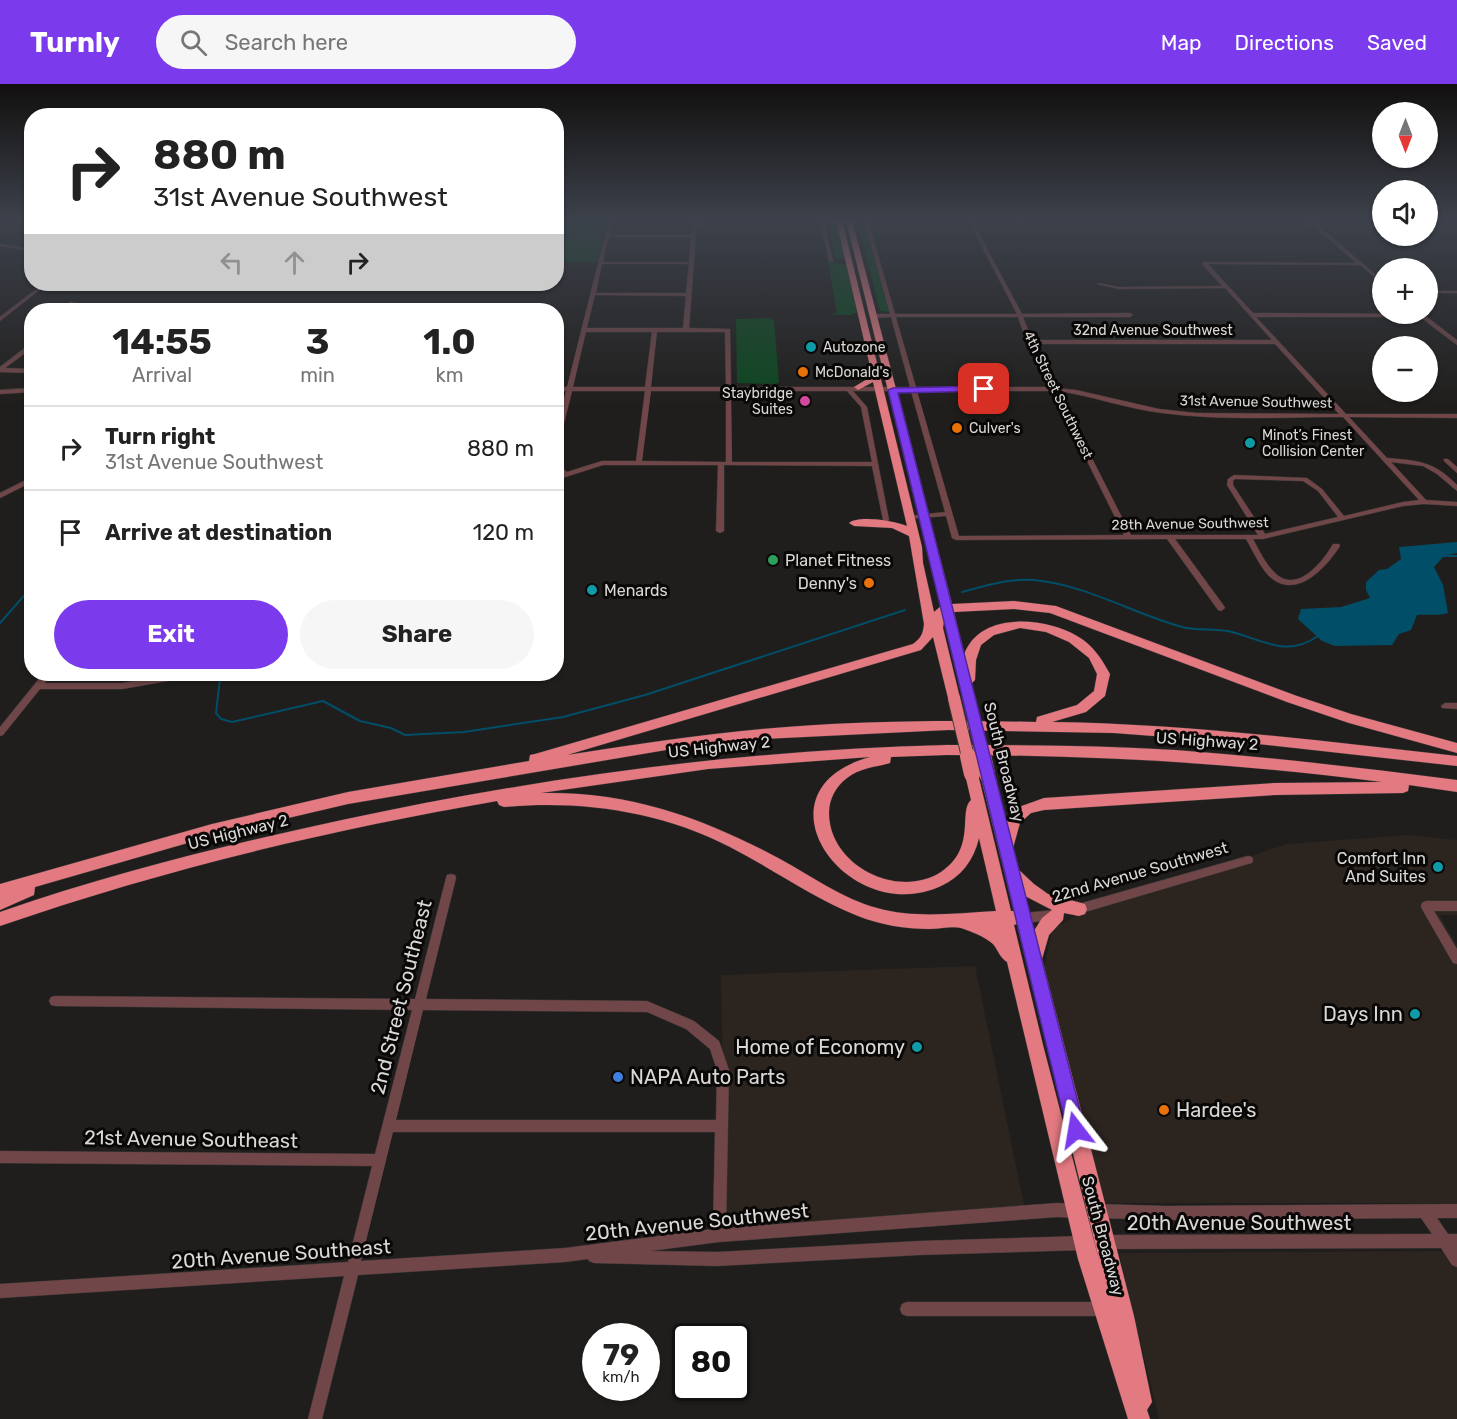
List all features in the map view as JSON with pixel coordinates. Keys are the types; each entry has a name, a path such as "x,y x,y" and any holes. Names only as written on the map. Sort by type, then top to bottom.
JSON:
{"highway":[{"name":"South Broadway","path":"854,282 874,363 905,437 969,702 978,778 1011,869 1018,975 1083,1243 1139,1419"},
{"path":"855,282 863,295 868,314 874,316"},
{"path":"860,282 867,294"},
{"name":"South Broadway","path":"864,282 886,364 886,388 909,518 954,698 978,778 1014,918 1034,961 1123,1316 1145,1419"},
{"path":"862,317 870,319 876,342 886,364"},
{"path":"868,341 886,388"},
{"path":"858,387 873,379 871,367 874,363"},
{"path":"508,769 550,753 917,646 926,639 930,625 915,558 914,537 908,529 890,524 854,523"},
{"path":"940,582 958,599 986,604"},
{"path":"937,628 940,612 946,608 986,604 1025,605 1052,609 1281,696 1349,718 1457,748"},
{"path":"969,702 970,660 973,646 984,636 1000,627 1027,625 1066,634 1085,646 1098,663 1104,678 1102,690 1096,700 1083,709 1052,718 1011,721 987,726"},
{"name":"US Highway 2","path":"0,891 212,830 348,798 508,769 672,744 763,734 910,726 1176,731 1457,761"},
{"path":"945,750 921,756 895,757 871,762 837,778 822,801 820,822 834,855 866,880 879,884 914,888 938,880 957,868 969,848 973,837 978,778"},
{"name":"US Highway 2","path":"0,919 112,883 280,839 406,811 542,787 709,765 818,756 945,750 1106,753 1207,758 1457,788"},
{"path":"1007,853 1010,828 1016,814 1029,807 1044,804 1306,788 1457,788"},
{"path":"406,811 509,800 600,801 631,807 698,826 772,862 858,909 881,916 904,919 1014,918"},
{"path":"0,903 86,865"},
{"path":"1011,869 1024,887 1045,902 1079,909"},
{"path":"1034,961 1039,935 1048,921 1058,915"},
{"path":"945,919 985,928 998,936 1004,943 1018,975"}],"street":[{"path":"564,412 596,282"},
{"path":"686,329 690,282"},
{"path":"884,282 948,514 909,518"},
{"name":"4th Street Southwest","path":"1003,282 1053,389 1129,538"},
{"path":"1221,282 1424,502"},
{"path":"1099,284 1119,288 1225,287"},
{"path":"0,319 36,291"},
{"path":"1438,292 1457,292"},
{"path":"593,294 689,295"},
{"path":"1251,315 1372,314"},
{"path":"874,316 1131,315"},
{"path":"1433,324 1457,344"},
{"path":"639,463 655,329"},
{"path":"584,330 728,330 729,389 720,531"},
{"name":"32nd Avenue Southwest","path":"1030,342 1277,342"},
{"path":"0,370 24,351"},
{"path":"0,370 24,370"},
{"name":"31st Avenue Southwest","path":"816,389 858,387 1053,389 1177,413 1217,416 1457,416"},
{"name":"31st Avenue Southwest","path":"564,389 849,390 886,388"},
{"path":"0,392 24,390"},
{"path":"849,390 851,395 864,407 886,520"},
{"path":"1386,460 1427,464 1439,470 1457,489"},
{"path":"1446,460 1457,471"},
{"path":"565,474 602,463 874,464"},
{"path":"1263,537 1230,485 1230,480 1234,477 1300,478 1309,481 1320,490 1343,519"},
{"path":"0,496 24,483"},
{"name":"28th Avenue Southwest","path":"948,514 956,538 1263,537 1403,504 1424,502 1457,504"},
{"path":"1248,537 1274,576 1283,581 1295,582 1310,577 1328,561 1336,546"},
{"path":"1170,538 1221,608"},
{"path":"0,733 41,681"},
{"path":"36,686 122,686 151,681"},
{"path":"1445,706 1457,706"},
{"name":"22nd Avenue Southwest","path":"1014,918 1058,915 1248,860"},
{"name":"2nd Street Southeast","path":"381,1160 451,878"},
{"path":"1457,906 1426,906 1457,959"},
{"path":"55,1001 647,1007 690,1025 715,1045 723,1070 719,1235"},
{"path":"389,1126 722,1126"},
{"name":"21st Avenue Southeast","path":"0,1157 381,1160"},
{"path":"315,1419 381,1160"},
{"name":"20th Avenue Southwest","path":"565,1255 719,1235 1076,1211 1457,1211"},
{"path":"1425,1212 1451,1241 1457,1260"},
{"name":"20th Avenue Southwest","path":"565,1255 717,1259 941,1247 1105,1242 1451,1241"},
{"name":"20th Avenue Southeast","path":"0,1291 565,1255"},
{"path":"907,1309 1103,1309"}],"shaded area":[{"path":"1408,835 1457,840 1457,915 1439,915 1457,945 1457,1203 1101,1203 1044,969 1052,929 1077,915 1287,844"},
{"path":"975,966 1024,1205 726,1228 721,975"},
{"path":"1457,1251 1457,1419 1159,1419 1119,1253"}],"green space":[{"path":"832,282 851,282 857,312 851,315 834,315 833,313 837,313"},
{"path":"873,282 881,282 889,312 880,311"},
{"path":"769,318 774,321 779,382 775,384 737,383 736,319"}],"water":[{"path":"1457,542 1457,553 1444,556 1434,567 1443,585 1448,613 1417,615 1411,630 1399,634 1392,645 1335,646 1322,641 1298,619 1301,609 1341,607 1370,598 1366,590 1366,582 1379,570 1387,569 1401,559 1399,547"}],"waterway":[{"path":"1442,556 1457,556"},
{"path":"962,592 1007,581 1034,580 1072,587 1182,627 1232,632 1285,647 1296,646 1318,636"},
{"path":"0,623 24,596"},
{"path":"220,681 216,713 221,719 232,722 323,701 360,721 391,728 405,735 464,732 563,717 645,695 905,610"}],"place":[{"name":"Autozone","path":"811,347"},
{"name":"McDonald's","path":"803,372"},
{"name":"Staybridge Suites","path":"805,401"},
{"name":"Culver's","path":"957,428"},
{"name":"Minot’s Finest Collision Center","path":"1250,443"},
{"name":"Planet Fitness","path":"773,560"},
{"name":"Denny's","path":"869,583"},
{"name":"Menards","path":"592,590"},
{"name":"Comfort Inn And Suites","path":"1438,867"},
{"name":"Days Inn","path":"1415,1014"},
{"name":"Home of Economy","path":"917,1047"},
{"name":"NAPA Auto Parts","path":"618,1077"},
{"name":"Hardee's","path":"1164,1110"}],"route":[{"path":"984,389 893,390 1076,1130"}]}
